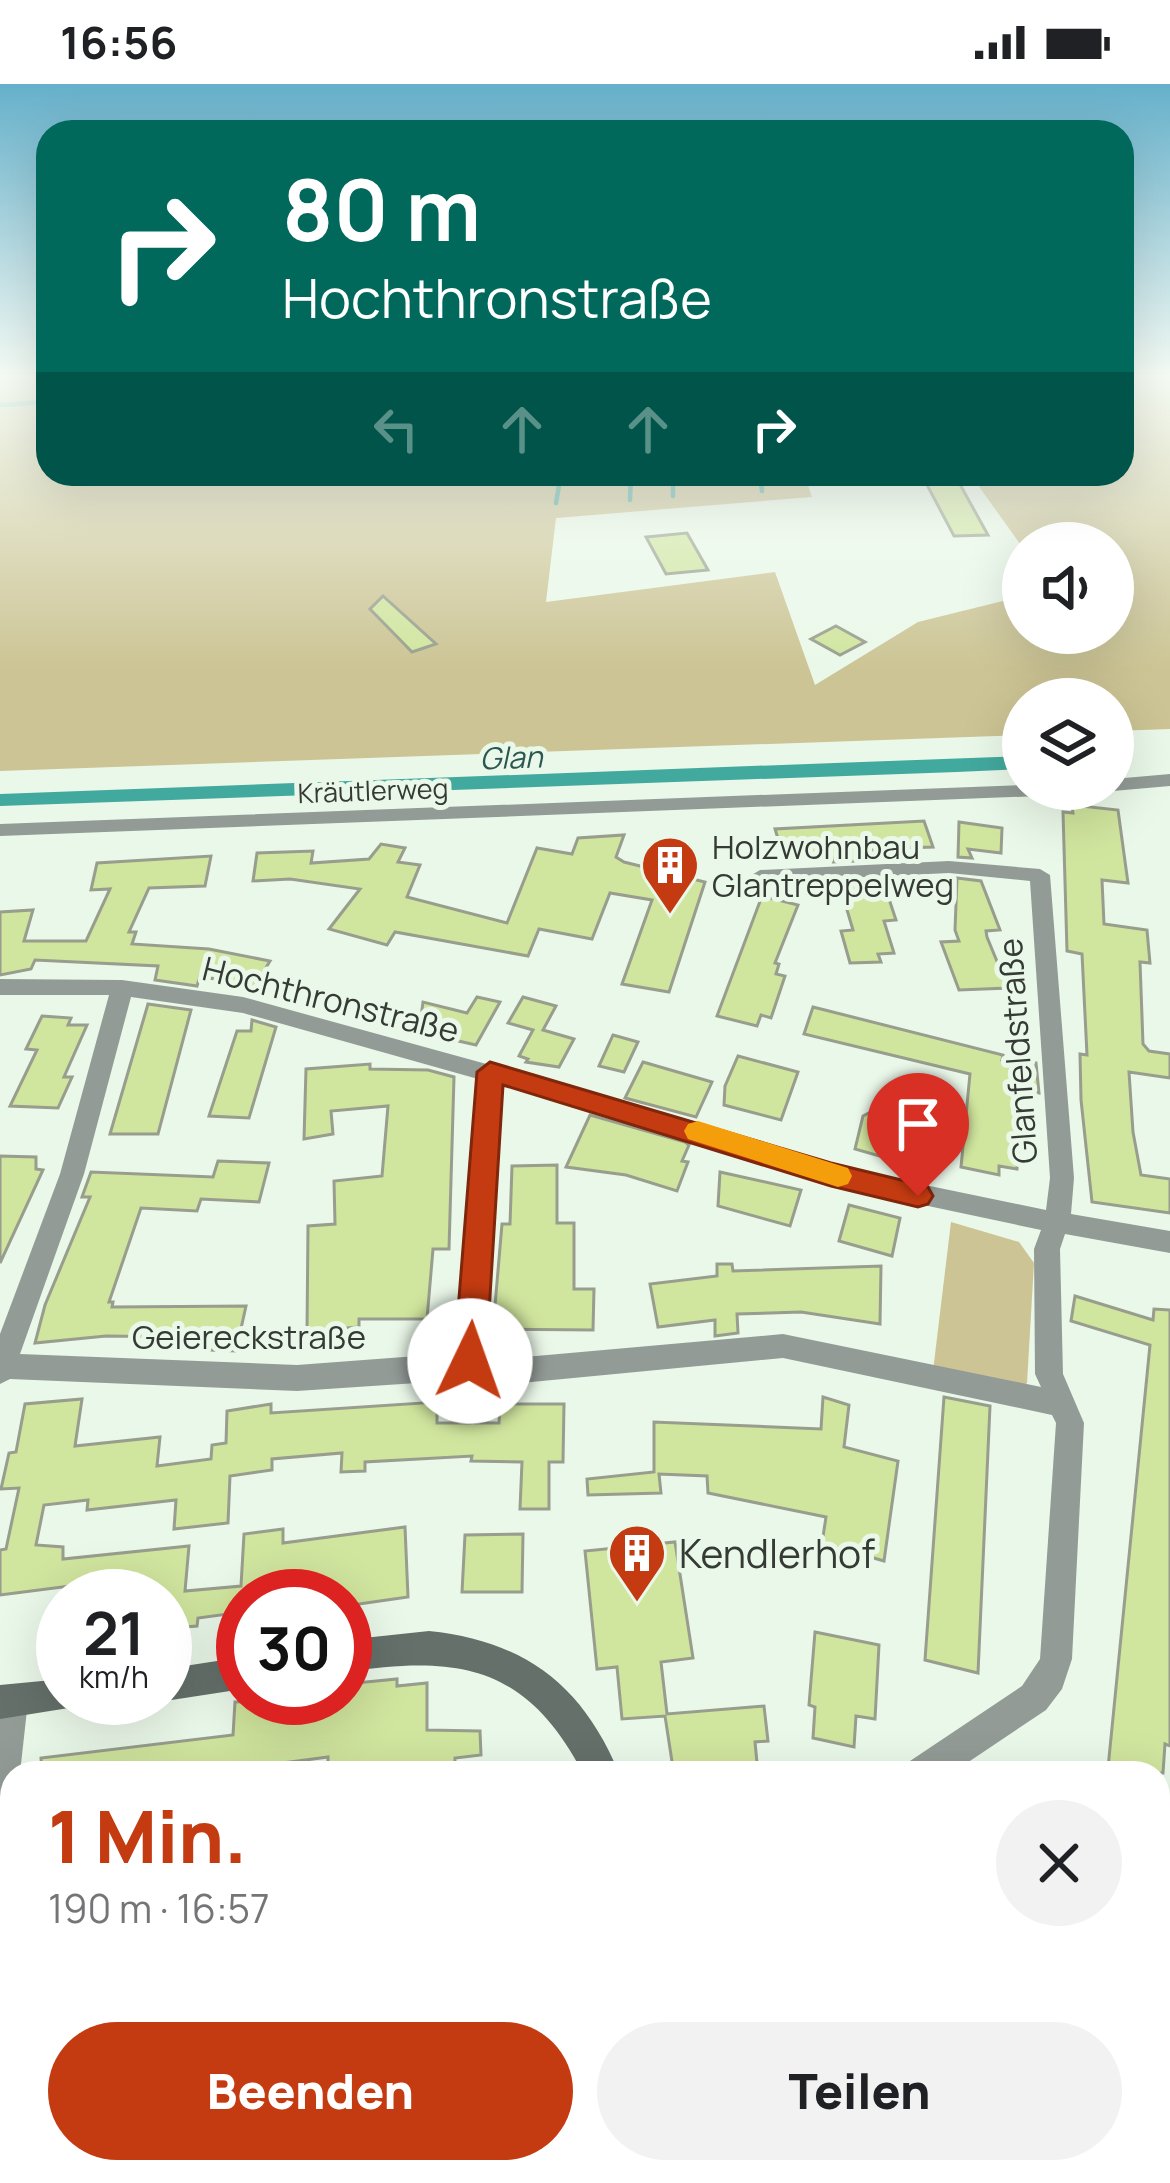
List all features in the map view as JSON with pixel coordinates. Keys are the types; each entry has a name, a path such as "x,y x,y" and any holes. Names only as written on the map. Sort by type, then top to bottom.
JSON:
{"street":[{"path":"1134,783 1170,780"},
{"name":"Kräutlerweg","path":"0,830 1002,792"},
{"name":"Glanfeldstraße","path":"760,876 950,867 1040,875 1062,1178 1057,1222 1047,1249 1049,1374 1070,1423 1059,1636 1050,1677 1034,1698 941,1761"},
{"name":"Hochthronstraße","path":"0,987 122,988 243,1005 490,1072 831,1174 978,1209 1057,1222"},
{"path":"0,1368 72,1174 122,988"},
{"path":"470,1361 490,1072"},
{"path":"1057,1222 1170,1242"},
{"name":"Geiereckstraße","path":"0,1368 297,1378 447,1369 470,1361 489,1373 783,1346 1060,1403"},
{"path":"372,1652 431,1643 479,1652 529,1678 569,1714 595,1761"},
{"path":"2,1761 6,1701 36,1698"}],"shaded area":[{"path":"0,474 36,474 36,486 808,486 812,497 556,518 546,602 775,572 815,685 918,622 1002,601 1002,654 1134,654 1134,522 1004,522 979,486 1134,486 1134,474 1170,474 1170,729 1134,730 1134,678 1002,678 1002,736 0,771"},
{"path":"951,1222 1019,1242 1034,1263 1027,1383 1019,1390 933,1371"}],"water":[{"path":"1002,757 1002,770 0,806 0,794"}],"building":[{"path":"928,486 961,486 988,535 954,536"},
{"path":"687,533 708,570 666,574 646,537"},
{"path":"383,596 436,644 412,652 370,609"},
{"path":"836,626 865,642 840,655 811,639"},
{"path":"1118,810 1128,883 1102,880 1104,924 1147,930 1150,963 1140,962 1143,1044 1149,1051 1170,1054 1170,1078 1129,1072 1133,1132 1141,1175 1170,1179 1170,1213 1092,1202 1081,1100 1080,1054 1087,1055 1082,954 1067,951 1063,812"},
{"path":"924,821 933,847 873,849 877,860 833,862 827,839 820,854 783,855 775,829"},
{"path":"959,822 1002,828 1001,853 968,849 972,858 958,857"},
{"path":"624,835 616,857 624,862 705,882 669,992 622,984 652,900 610,893 592,939 539,929 528,956 395,932 387,945 329,929 360,889 290,879 253,881 257,853 313,851 311,863 369,859 381,844 405,848 398,862 420,865 407,897 507,923 537,848 572,854 578,838"},
{"path":"211,856 205,886 149,888 129,932 136,932 132,944 209,949 270,961 254,987 200,976 197,986 155,980 158,966 35,960 31,969 0,975 0,912 33,910 24,941 86,941 110,889 91,890 97,863"},
{"path":"957,878 981,881 1000,930 986,931 987,937 1008,988 959,990 941,942 959,941 955,930"},
{"path":"883,881 896,920 884,921 894,953 878,954 881,962 850,963 841,931 853,930 839,883"},
{"path":"762,896 798,905 775,963 779,964 776,974 785,976 771,1018 761,1015 757,1026 717,1016"},
{"path":"477,997 500,1002 476,1045 419,1032 423,1002 467,1013"},
{"path":"523,997 556,1006 543,1030 574,1039 559,1067 526,1062 519,1056 533,1030 508,1023"},
{"path":"148,1004 191,1010 158,1134 110,1134"},
{"path":"813,1007 1003,1055 1002,1060 1036,1063 1039,1093 1022,1091 1017,1169 999,1166 999,1175 961,1167 970,1074 804,1034"},
{"path":"42,1016 71,1018 68,1025 87,1025 64,1077 72,1077 58,1108 10,1106 37,1050 26,1049"},
{"path":"252,1020 276,1027 249,1118 209,1116 237,1031 251,1031"},
{"path":"613,1035 638,1042 624,1072 599,1066"},
{"path":"738,1056 798,1072 781,1120 724,1105 725,1086"},
{"path":"643,1062 712,1082 696,1117 625,1098"},
{"path":"370,1064 370,1069 428,1070 454,1077 449,1249 433,1249 427,1319 359,1319 359,1327 307,1331 308,1226 335,1224 334,1181 382,1176 388,1106 331,1111 333,1134 304,1139 306,1069"},
{"path":"869,1113 916,1132 907,1164 855,1149 863,1116"},
{"path":"590,1115 689,1145 677,1191 626,1175 566,1167"},
{"path":"0,1156 36,1157 36,1169 43,1170 0,1263"},
{"path":"218,1161 269,1163 259,1202 201,1199 197,1211 141,1208 109,1302 112,1307 246,1306 236,1351 179,1349 182,1337 106,1336 35,1343 45,1305 90,1197 82,1197 91,1172 213,1177"},
{"path":"557,1165 557,1223 574,1223 574,1289 594,1289 593,1330 493,1329 502,1224 510,1224 512,1166"},
{"path":"720,1172 801,1190 790,1226 718,1206"},
{"path":"849,1205 900,1218 892,1256 839,1241"},
{"path":"717,1264 732,1264 733,1271 881,1266 880,1324 801,1312 737,1314 738,1333 715,1336 715,1320 658,1327 650,1284 717,1276"},
{"path":"1075,1296 1153,1320 1154,1309 1170,1310 1170,1746 1165,1744 1164,1761 1109,1761 1150,1345 1071,1321"},
{"path":"823,1397 849,1405 844,1447 898,1461 884,1561 822,1543 826,1517 708,1493 707,1476 659,1474 661,1493 588,1495 587,1479 654,1472 654,1422 821,1429"},
{"path":"944,1397 990,1406 978,1673 925,1660"},
{"path":"82,1399 75,1446 160,1437 157,1466 211,1459 212,1445 226,1443 227,1411 271,1404 271,1413 437,1402 437,1423 499,1423 500,1404 564,1404 563,1462 549,1462 549,1509 520,1509 522,1462 471,1461 472,1456 365,1462 365,1471 341,1472 342,1453 272,1459 272,1470 230,1476 228,1523 174,1529 176,1500 87,1510 88,1500 44,1505 36,1545 63,1547 63,1559 189,1546 187,1569 36,1569 36,1590 0,1595 0,1550 6,1549 19,1488 1,1489 9,1453 16,1452 25,1404"},
{"path":"405,1527 408,1597 372,1602 372,1569 242,1569 244,1534 283,1529 283,1543"},
{"path":"523,1534 522,1592 462,1592 465,1535"},
{"name":"Kendlerhof","path":"675,1542 693,1658 661,1662 667,1714 764,1706 768,1741 755,1742 757,1761 672,1761 665,1716 622,1719 617,1667 597,1669 585,1551"},
{"path":"216,1588 216,1616 198,1618 197,1626 192,1626 192,1590"},
{"path":"815,1632 879,1645 875,1719 856,1716 854,1747 813,1738 815,1707 809,1705"},
{"path":"397,1679 397,1686 427,1683 427,1730 480,1731 481,1755 455,1761 328,1761 328,1757 41,1761 233,1735 234,1725 372,1725 372,1681"}],"waterway":[{"path":"556,503 559,486"},
{"path":"630,500 631,486"},
{"path":"673,486 673,496"},
{"path":"761,486 762,491"}],"slow traffic":[{"path":"698,1131 838,1176"}],"place":[{"name":"Holzwohnbau Glantreppelweg","path":"670,916"},
{"name":"Kendlerhof","path":"637,1604"}],"route":[{"path":"470,1361 490,1072 918,1196"}],"water label":[{"name":"Glan","path":"511,757"}]}
